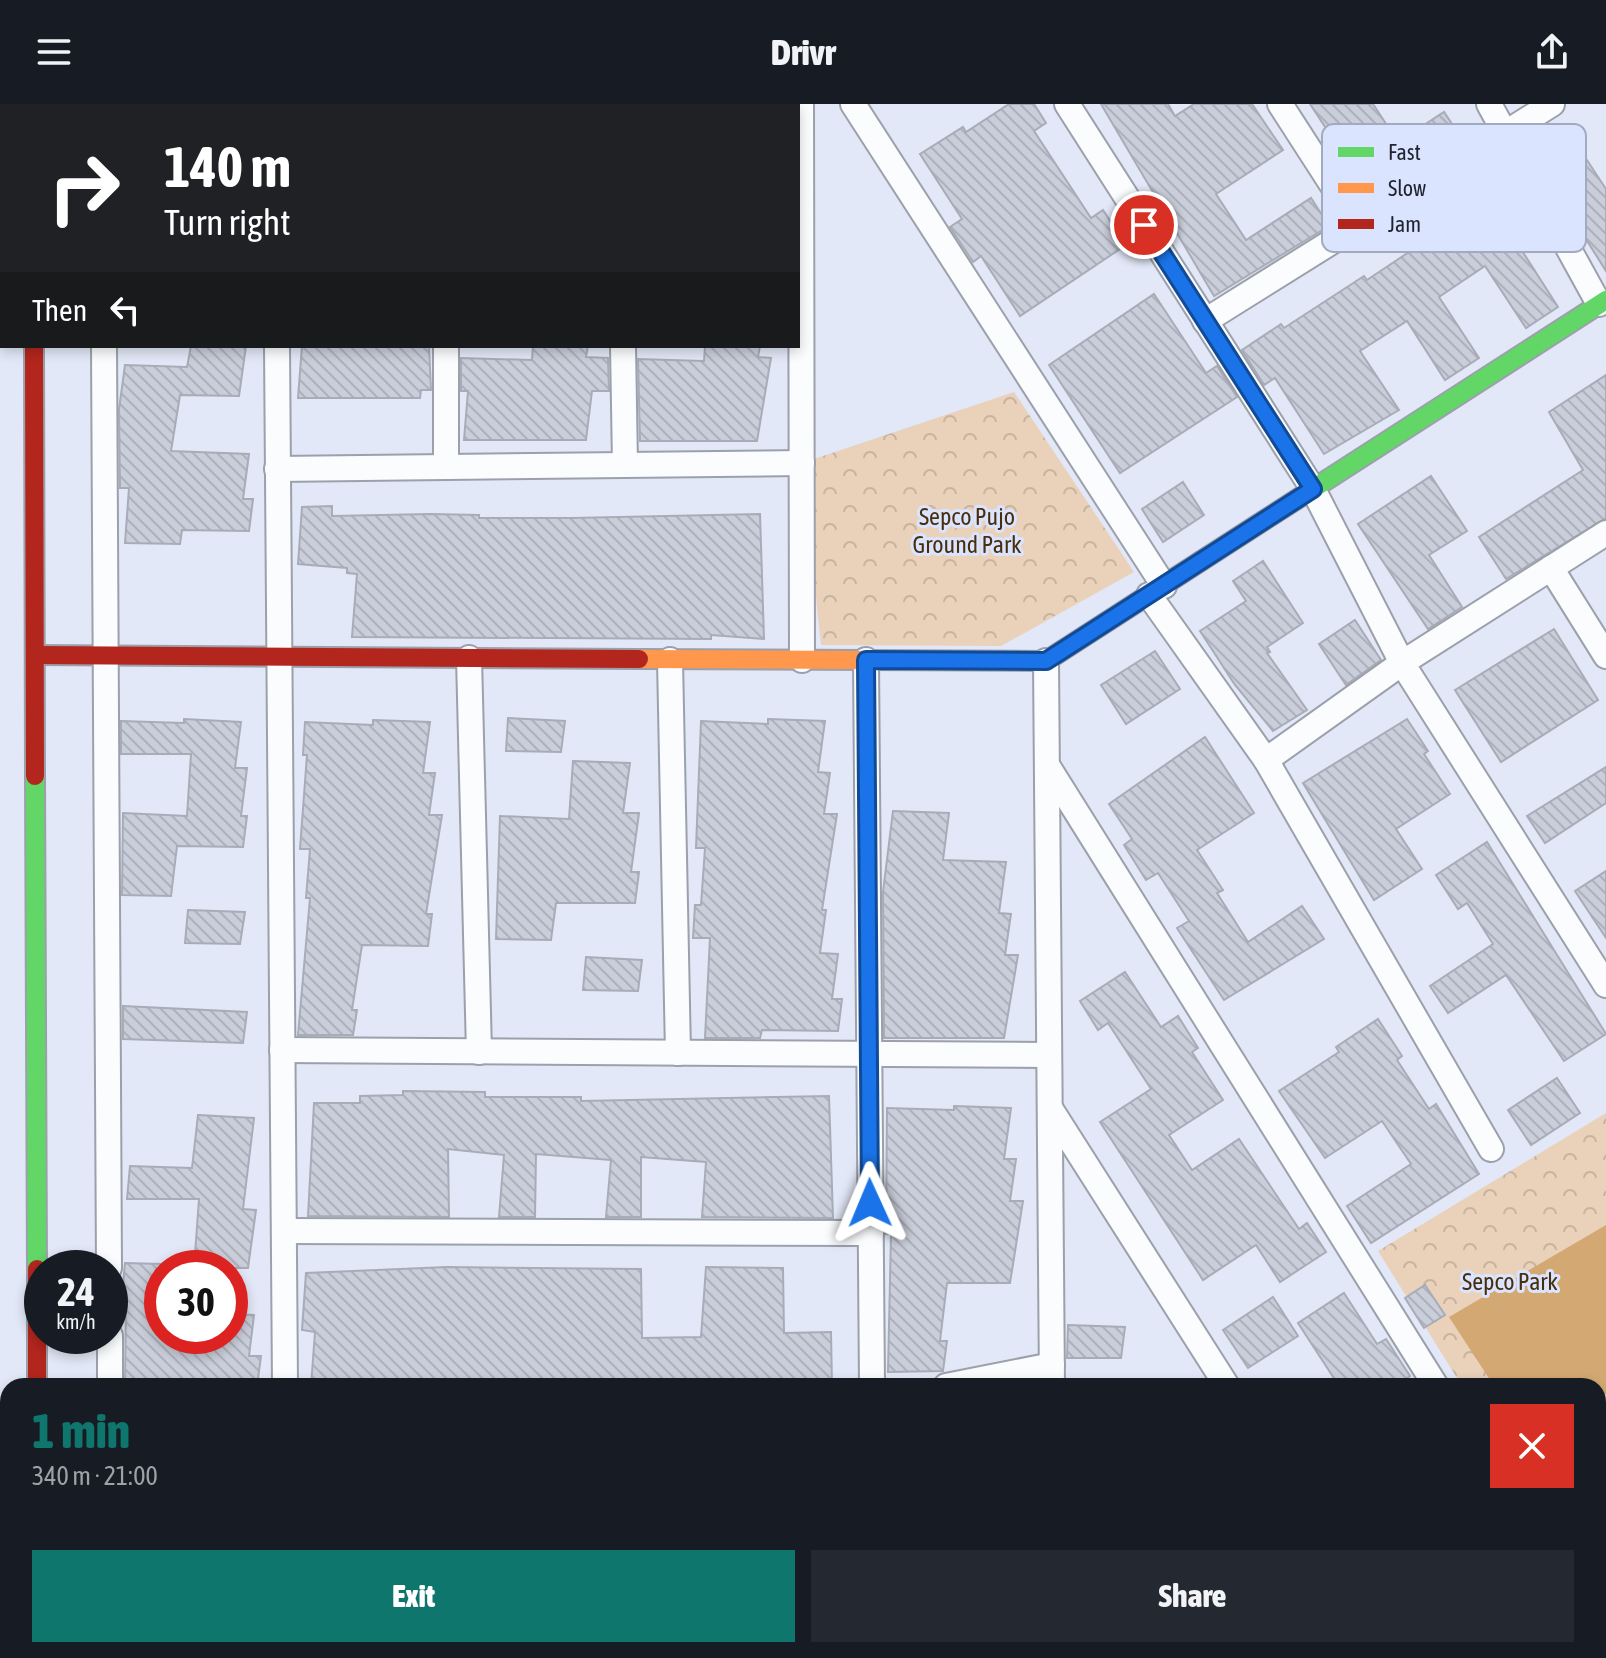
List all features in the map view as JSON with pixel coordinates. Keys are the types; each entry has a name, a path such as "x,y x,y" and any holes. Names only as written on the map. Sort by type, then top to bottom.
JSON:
{"street":[{"path":"801,104 802,660"},
{"path":"853,104 1156,590 1266,760 1491,1149"},
{"path":"1067,104 1313,489 1402,663 1606,985"},
{"path":"1280,104 1322,169"},
{"path":"1489,104 1502,124"},
{"path":"1520,124 1552,104"},
{"path":"1205,321 1322,248"},
{"path":"45,656 1046,661 1603,302 1575,252"},
{"path":"34,348 45,656 54,774 55,923"},
{"path":"37,1378 45,656 52,348"},
{"path":"104,348 109,1250"},
{"path":"277,348 285,1378"},
{"path":"446,348 446,467"},
{"path":"623,348 625,465"},
{"path":"277,469 802,463"},
{"path":"1266,760 1402,663 1606,533"},
{"path":"1551,568 1606,656"},
{"path":"469,658 479,1052"},
{"path":"670,660 678,1053"},
{"path":"866,660 872,1378"},
{"path":"1023,1378 1052,1375 1046,661"},
{"path":"1047,765 1431,1378"},
{"path":"282,1050 1049,1055"},
{"path":"55,1064 56,1250"},
{"path":"1050,1107 1222,1378"},
{"path":"284,1231 871,1233"},
{"path":"110,1354 110,1378"}],"green space":[{"name":"Sepco Pujo Ground Park","path":"1014,392 1134,572 1001,646 821,645 802,463"},
{"name":"Sepco Park","path":"1606,1113 1606,1378 1457,1378 1378,1251"}],"shaded area":[{"path":"1606,1225 1606,1378 1489,1378 1449,1317"}],"building":[{"path":"1009,104 1034,104 1046,123 1034,131 1091,218 1103,210 1126,245 1020,316 981,256 973,262 950,227 962,219 920,154 963,127 966,132"},
{"path":"1101,104 1168,104 1175,116 1194,104 1252,104 1283,150 1216,194 1246,240 1311,198 1322,215 1322,230 1214,296"},
{"path":"1310,104 1373,104 1386,124 1323,124"},
{"path":"1444,112 1452,124 1426,124"},
{"path":"1586,159 1606,189 1606,271 1586,239"},
{"path":"1409,252 1523,252 1558,307 1526,328 1485,266 1439,297 1479,358 1445,380 1407,321 1360,351 1399,410 1324,454 1275,378 1264,385 1242,350 1281,324 1284,328 1364,276 1367,280"},
{"path":"1154,294 1206,373 1217,366 1237,397 1120,473 1049,365"},
{"path":"191,348 246,348 239,396 180,395 171,451 249,454 243,499 253,499 249,531 182,530 180,544 125,543 129,488 120,488 119,409 125,365 187,367"},
{"path":"302,348 429,348 431,390 421,390 420,398 298,398"},
{"path":"533,348 588,348 586,357 608,358 609,391 592,391 586,440 464,440 468,391 461,391 461,358 532,360"},
{"path":"705,348 760,348 758,357 771,358 757,441 640,441 638,359 704,361"},
{"path":"1606,375 1606,518 1506,579 1479,537 1583,470 1549,412"},
{"path":"1431,476 1467,531 1429,555 1462,607 1428,629 1358,524"},
{"path":"1183,482 1204,515 1163,542 1142,509"},
{"path":"332,506 332,516 430,514 479,515 479,518 572,518 760,514 764,639 711,635 711,639 352,637 357,574 347,573 347,568 298,564 302,507"},
{"path":"1263,561 1303,623 1267,647 1270,652 1267,653 1307,710 1273,731 1235,685 1200,631 1246,601 1233,581"},
{"path":"1355,620 1381,660 1346,685 1319,644"},
{"path":"1554,629 1598,700 1501,762 1455,690"},
{"path":"1155,651 1180,689 1126,724 1101,685"},
{"path":"508,718 565,721 561,752 506,751"},
{"path":"184,719 241,722 235,768 247,768 241,816 247,816 243,847 177,846 171,896 122,895 123,813 187,816 191,754 121,754 121,721 184,723"},
{"path":"768,719 825,721 818,772 830,773 824,814 837,814 822,910 826,910 820,953 838,954 832,999 842,999 838,1031 762,1030 760,1038 705,1038 710,938 693,938 695,905 701,905 705,848 696,848 701,721 768,724"},
{"path":"1407,719 1428,751 1424,754 1450,794 1396,829 1422,869 1374,900 1303,783"},
{"path":"373,720 430,722 423,773 435,773 429,815 442,815 426,914 432,914 428,946 362,945 352,1010 357,1010 353,1035 298,1035 310,898 306,898 310,849 300,849 307,755 303,755 305,722 373,725"},
{"path":"1205,737 1254,813 1197,850 1223,890 1217,893 1248,942 1302,906 1324,939 1224,1000 1177,928 1189,921 1158,873 1146,880 1124,845 1132,839 1109,804"},
{"path":"573,761 630,763 623,813 639,813 631,872 639,872 635,903 556,903 551,940 496,939 500,816 569,819"},
{"path":"1606,767 1606,803 1545,843 1527,816"},
{"path":"893,811 949,813 943,860 1006,862 999,913 1011,914 1005,955 1018,955 1004,1038 884,1038 883,892"},
{"path":"1487,842 1606,1034 1564,1061 1506,975 1448,1013 1430,986 1493,944 1467,903 1458,909 1436,875"},
{"path":"1606,871 1606,938 1575,891"},
{"path":"188,910 245,912 240,944 185,943"},
{"path":"586,957 642,960 638,991 583,990"},
{"path":"1125,972 1161,1027 1178,1016 1198,1048 1192,1052 1223,1100 1169,1135 1192,1170 1239,1139 1299,1229 1307,1223 1326,1252 1280,1282 1256,1245 1203,1280 1100,1122 1151,1089 1108,1023 1098,1030 1080,1001"},
{"path":"123,1006 247,1012 243,1043 123,1039"},
{"path":"1378,1019 1402,1056 1397,1060 1429,1109 1436,1104 1479,1174 1371,1243 1347,1206 1411,1164 1382,1121 1325,1158 1279,1091 1339,1052 1336,1047"},
{"path":"1557,1078 1580,1113 1531,1145 1508,1110"},
{"path":"403,1091 485,1092 485,1097 581,1097 581,1101 829,1096 833,1218 702,1217 706,1162 641,1157 641,1217 606,1217 611,1160 536,1154 535,1217 499,1217 504,1155 448,1149 449,1217 308,1216 314,1103 360,1103 360,1096 403,1095"},
{"path":"954,1106 1011,1108 1004,1159 1016,1159 1010,1201 1023,1201 1010,1283 947,1283 940,1341 947,1341 943,1371 888,1372 891,1234 886,1234 887,1108 954,1110"},
{"path":"198,1115 254,1118 243,1209 256,1210 248,1268 248,1250 195,1250 199,1199 127,1199 130,1166 192,1168"},
{"path":"128,1263 144,1264 144,1354 248,1354 248,1315 254,1315 249,1356 261,1356 258,1378 125,1378"},
{"path":"447,1267 641,1269 642,1338 701,1337 706,1267 783,1268 784,1333 831,1332 832,1378 312,1378 315,1332 302,1330 306,1273"},
{"path":"1425,1285 1445,1315 1424,1328 1405,1298"},
{"path":"1344,1293 1377,1344 1386,1339 1410,1376 1334,1378 1298,1323"},
{"path":"1273,1297 1298,1336 1248,1368 1223,1330"},
{"path":"1068,1325 1125,1327 1121,1358 1067,1358"}],"traffic: fast":[{"path":"1201,561 1606,300"},
{"path":"35,776 37,1250"}],"traffic: slow":[{"path":"639,659 1046,661 1201,561"}],"traffic: jam":[{"path":"34,348 35,776"},
{"path":"37,655 639,659"},
{"path":"37,1354 37,1378"}],"route":[{"path":"870,1203 866,660 1046,661 1313,489 1144,225"}]}
